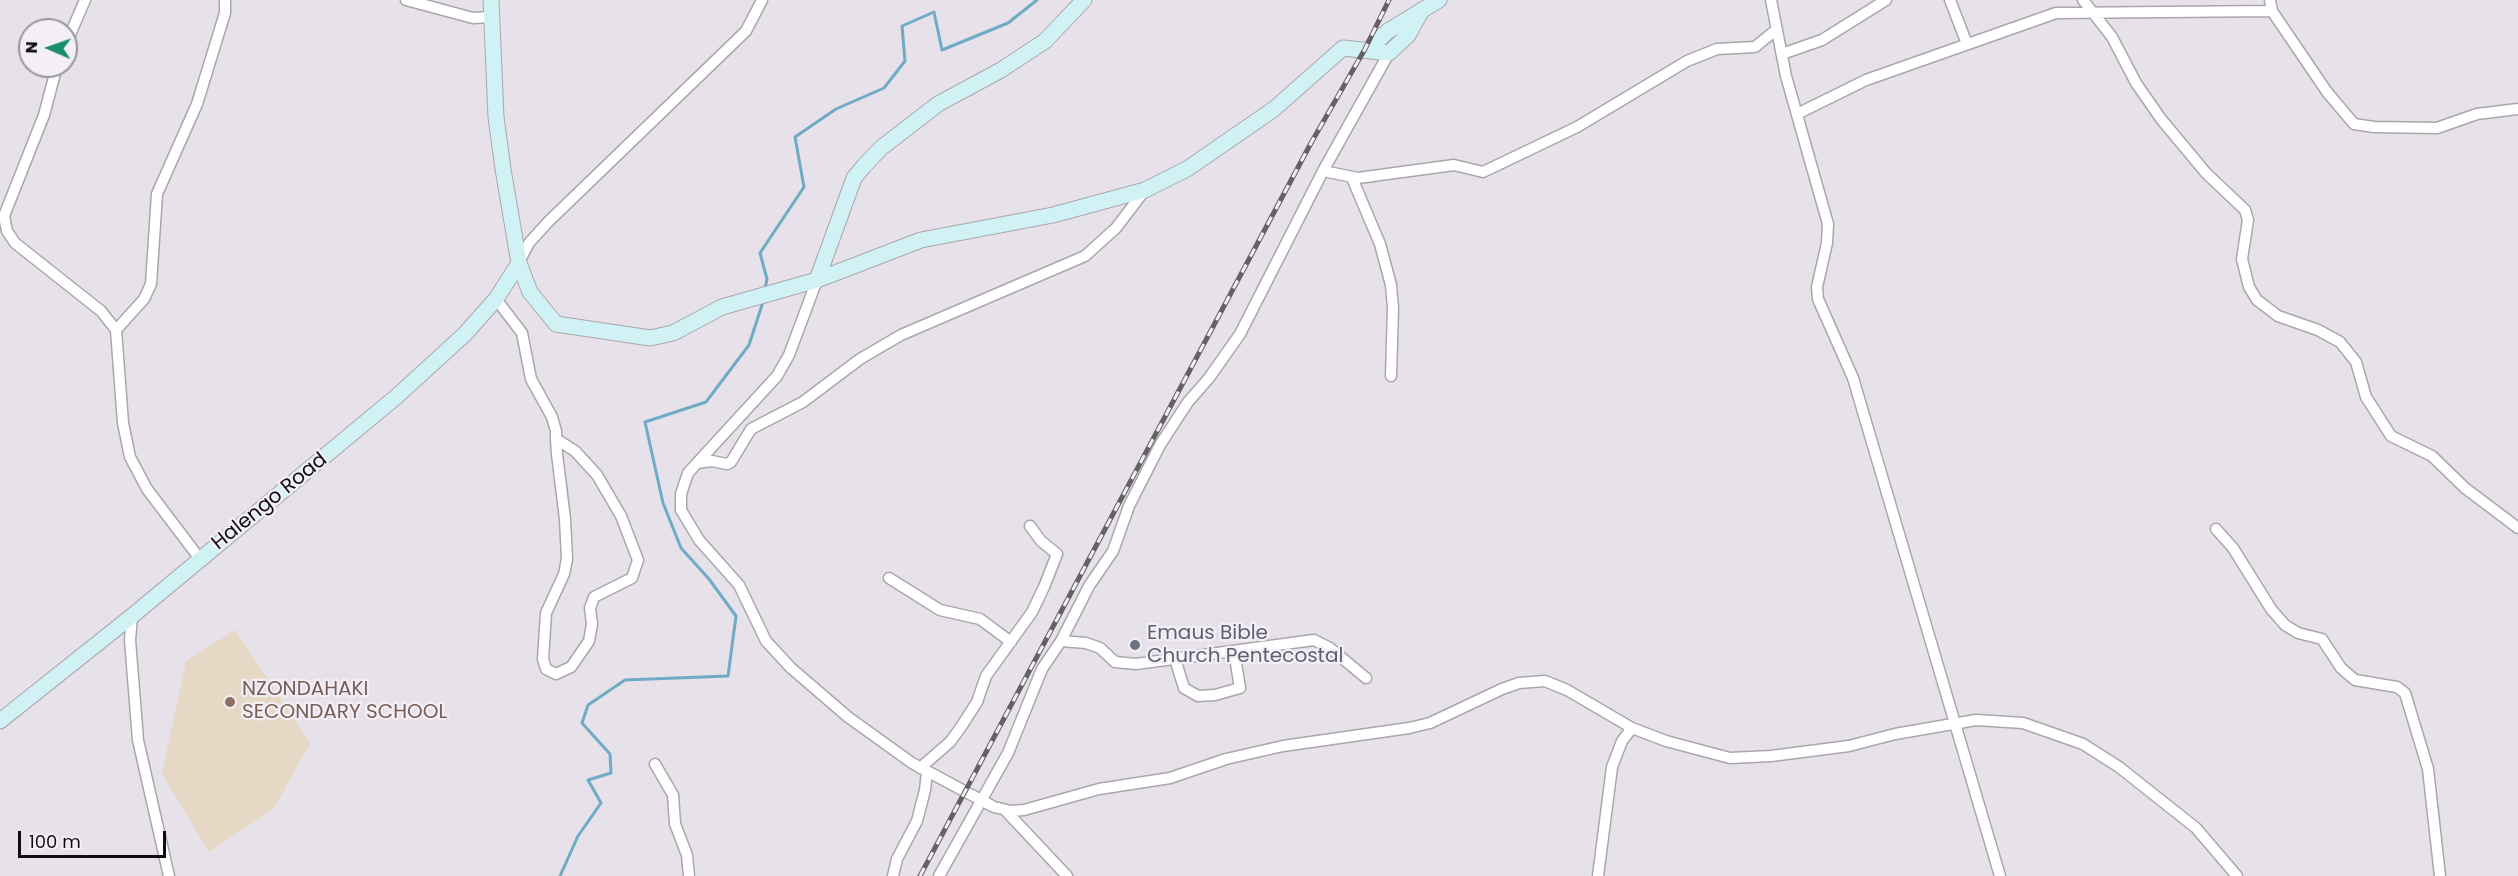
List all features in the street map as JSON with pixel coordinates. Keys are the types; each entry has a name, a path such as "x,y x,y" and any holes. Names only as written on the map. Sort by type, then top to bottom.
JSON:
{"street":[{"path":"77,18 85,0"},
{"path":"116,330 144,299 151,284 157,194 196,104 225,14 225,0"},
{"path":"406,0 464,16 491,17"},
{"path":"491,0 496,117 519,262 530,292 556,324 640,338 660,338 722,307 811,282 921,240 1063,212 1145,190 1187,169 1274,109 1340,50 1351,47 1380,54 1389,53"},
{"path":"519,262 529,243 548,222 746,31 762,0"},
{"path":"1084,0 1045,41 1001,70 938,104 881,148 864,165 854,178 811,282 789,355 777,376 688,473 681,494 683,516 699,540 739,585 766,641 791,668 848,717 923,770 981,801 1005,810 1024,810 1099,789 1170,778 1226,759 1283,746 1430,723 1502,689 1532,681 1554,683 1632,728 1696,750 1743,758 1849,746 1908,732 1976,720 2010,721 2083,744 2125,771 2187,819 2217,850 2237,876"},
{"path":"1368,50 1388,31 1439,0"},
{"path":"1771,0 1797,114 1828,224 1827,243 1817,287 1818,299 1853,378 2000,876"},
{"path":"1782,54 1822,40 1886,0"},
{"path":"1950,0 1967,44"},
{"path":"2083,0 2112,37 2136,83 2161,119 2211,178 2245,210 2248,220 2242,259 2246,280 2257,300 2278,316 2318,330 2340,342 2355,362 2366,397 2391,436 2432,456 2465,488 2518,528"},
{"path":"1797,114 1848,87 2056,13 2092,11 2184,14 2271,6 2327,92 2354,124 2380,128 2437,128 2477,114 2518,109"},
{"path":"939,876 1008,753 1040,674 1061,641 1089,586 1113,551 1129,506 1160,445 1188,402 1233,345 1323,171 1389,53 1408,35 1422,10"},
{"path":"1323,171 1352,178 1454,165 1483,172 1568,132 1687,61 1717,49 1755,47 1777,29"},
{"path":"54,78 44,115 4,216 7,231 15,243 101,311 116,330 123,423 130,457 147,489 200,559"},
{"path":"1352,178 1380,244 1391,285 1393,308 1390,376"},
{"path":"697,463 712,461 727,465 751,429 802,402 860,359 901,335 1085,256 1116,228 1145,190"},
{"name":"Halengo Road","path":"0,721 132,616 396,397 465,334 496,299 519,262"},
{"path":"496,299 522,333 531,379 552,417 556,439 567,560 564,574 546,613 543,659 546,669 556,674 571,667 589,641 592,624 590,608 594,597 632,578 638,560 621,516 603,484 586,461 556,439"},
{"path":"893,876 897,859 917,821 923,770 953,739 978,702 986,676 1032,612 1057,557 1030,526"},
{"path":"2216,529 2239,555 2271,609 2285,624 2298,633 2322,639 2341,668 2355,680 2397,687 2405,693 2428,769 2440,876"},
{"path":"889,578 940,610 980,619 1011,642"},
{"path":"132,616 130,640 138,740 169,876"},
{"path":"1061,641 1086,643 1100,648 1115,662 1125,664 1314,640 1330,648 1366,678"},
{"path":"1175,659 1184,688 1198,696 1215,695 1240,688 1234,651"},
{"path":"1598,876 1612,767 1615,754 1632,728"},
{"path":"656,764 673,795 675,824 687,855 689,876"},
{"path":"1005,810 1067,876"}],"shaded area":[{"name":"NZONDAHAKI SECONDARY SCHOOL","path":"235,630 310,743 274,808 209,852 162,774 186,661"}],"waterway":[{"path":"765,289 767,279 760,253 804,187 795,137 836,109 884,88 905,61 902,26 934,12 942,50 1008,23 1037,0"},
{"path":"560,876 578,836 601,803 588,780 611,773 610,754 582,723 588,705 625,680 728,676 736,616 709,579 681,548 663,503 645,422 706,402 749,345 763,302"}],"railway":[{"path":"920,876 1311,143 1365,49 1389,0"}],"place":[{"name":"Emaus Bible Church Pentecostal","path":"1135,645"},
{"name":"NZONDAHAKI SECONDARY SCHOOL","path":"230,702"}]}
